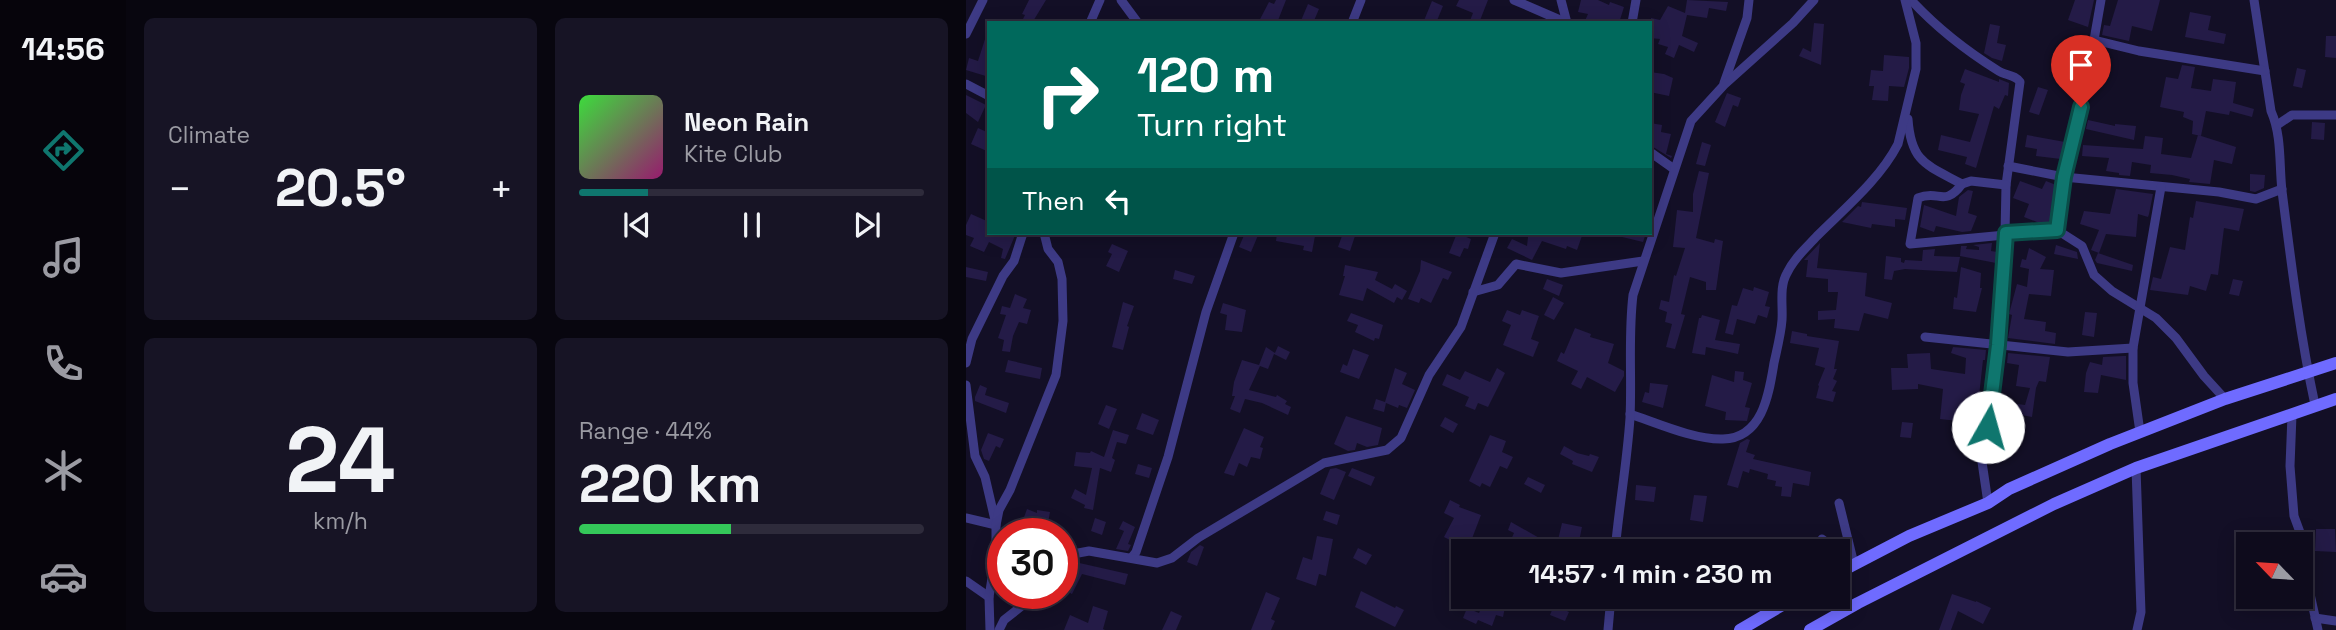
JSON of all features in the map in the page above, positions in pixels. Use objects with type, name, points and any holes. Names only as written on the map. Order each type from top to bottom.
[{"type":"street","points":[[966,34],[983,0]]},
{"type":"street","points":[[1091,21],[1100,0]]},
{"type":"street","points":[[1121,0],[1137,21]]},
{"type":"street","points":[[1353,21],[1361,0]]},
{"type":"street","points":[[1514,0],[1562,21]]},
{"type":"street","points":[[1561,0],[1566,21]]},
{"type":"street","points":[[1632,21],[1636,0]]},
{"type":"street","points":[[1724,85],[1747,19],[1749,0]]},
{"type":"street","points":[[1652,234],[1696,113],[1814,0]]},
{"type":"street","points":[[1630,414],[1701,436],[1724,439],[1742,434],[1754,426],[1768,399],[1782,322],[1783,282],[1786,274],[1796,258],[1865,188],[1894,153],[1908,111],[1916,69],[1916,43],[1905,0]]},
{"type":"street","points":[[2057,230],[2064,177],[2087,83],[2088,60],[2101,0]]},
{"type":"street","points":[[2254,0],[2271,111],[2277,125],[2282,189],[2315,405]]},
{"type":"street","points":[[1915,2],[1959,44],[1999,72],[2021,82],[2008,166],[1998,345],[1982,463],[1987,503]]},
{"type":"street","points":[[2094,40],[2140,51],[2265,71]]},
{"type":"street","points":[[966,84],[987,95]]},
{"type":"street","points":[[1908,111],[1909,137],[1913,150],[1924,163],[1962,184]]},
{"type":"street","points":[[2277,125],[2292,115],[2336,115]]},
{"type":"street","points":[[1652,153],[1674,169]]},
{"type":"street","points":[[2008,166],[2064,177],[2219,192],[2256,199],[2282,189]]},
{"type":"street","points":[[2006,186],[1971,181],[1962,184],[1954,194],[1945,198],[1926,195],[1918,198],[1910,244],[2057,230],[2082,246],[2094,275],[2155,318],[2176,338],[2225,399]]},
{"type":"street","points":[[2140,432],[2133,383],[2133,348],[2161,187]]},
{"type":"street","points":[[966,363],[972,339],[1003,276],[1014,261],[1022,235]]},
{"type":"street","points":[[997,518],[1056,375],[1063,321],[1062,279],[1058,262],[1048,249],[1044,235]]},
{"type":"street","points":[[1132,557],[1168,457],[1206,312],[1233,235]]},
{"type":"street","points":[[1078,553],[1089,551],[1157,563],[1172,558],[1198,538],[1324,463],[1387,450],[1401,438],[1429,375],[1461,327],[1494,235]]},
{"type":"street","points":[[1616,539],[1630,414],[1630,319],[1633,295],[1652,235]]},
{"type":"street","points":[[1473,292],[1499,285],[1516,264],[1561,273],[1643,261]]},
{"type":"street","points":[[1925,337],[2068,352],[2133,348]]},
{"type":"street","points":[[1850,566],[1909,536],[1987,503],[2009,489],[2140,432],[2225,399],[2336,363]]},
{"type":"street","points":[[966,385],[975,456],[985,477],[994,518]]},
{"type":"street","points":[[1810,630],[2054,504],[2136,468],[2336,399]]},
{"type":"street","points":[[2292,415],[2290,466],[2294,516],[2301,535],[2304,567],[2318,630]]},
{"type":"street","points":[[2136,468],[2141,612],[2137,630]]},
{"type":"street","points":[[1839,503],[1854,564]]},
{"type":"street","points":[[966,518],[987,523]]},
{"type":"street","points":[[1850,561],[1854,564]]},
{"type":"street","points":[[966,580],[987,596]]},
{"type":"street","points":[[989,609],[990,630]]},
{"type":"street","points":[[999,630],[1004,620],[1018,609]]},
{"type":"street","points":[[1608,630],[1610,609]]},
{"type":"street","points":[[1740,630],[1776,609]]},
{"type":"street","points":[[2315,618],[2336,621]]},
{"type":"building","points":[[1029,0],[1046,0],[1033,21],[1022,21],[1025,15],[1022,14]]},
{"type":"building","points":[[1276,0],[1286,0],[1278,21],[1259,21],[1269,2],[1274,4]]},
{"type":"building","points":[[1459,0],[1488,0],[1480,21],[1470,21],[1473,13],[1456,6]]},
{"type":"building","points":[[1581,0],[1598,0],[1624,7],[1620,21],[1585,21],[1588,14],[1578,12]]},
{"type":"building","points":[[1687,0],[1728,2],[1726,11],[1709,8],[1707,18],[1687,15],[1682,36],[1698,43],[1694,52],[1679,45],[1674,58],[1665,54],[1668,47],[1658,44],[1660,39],[1652,38],[1651,18],[1660,20],[1668,6],[1685,13]]},
{"type":"building","points":[[2075,0],[2094,0],[2088,27],[2068,20]]},
{"type":"building","points":[[2118,0],[2160,0],[2152,31],[2132,26],[2129,41],[2102,35],[2104,25],[2110,26]]},
{"type":"building","points":[[1432,1],[1443,6],[1437,21],[1424,21]]},
{"type":"building","points":[[1308,4],[1319,9],[1314,21],[1301,21]]},
{"type":"building","points":[[2190,12],[2211,16],[2208,30],[2226,34],[2224,44],[2185,37]]},
{"type":"building","points":[[1814,23],[1824,24],[1821,65],[1799,56],[1803,48],[1811,52]]},
{"type":"building","points":[[1990,24],[2000,26],[1997,43],[2006,45],[2002,61],[1984,53]]},
{"type":"building","points":[[987,33],[987,76],[966,70],[969,58],[978,61]]},
{"type":"building","points":[[2326,36],[2336,36],[2336,58],[2325,57]]},
{"type":"building","points":[[1884,55],[1909,57],[1904,87],[1889,86],[1888,101],[1872,100],[1874,86],[1869,86],[1871,70],[1883,71]]},
{"type":"building","points":[[2182,65],[2195,67],[2191,88],[2211,91],[2213,79],[2236,82],[2233,103],[2254,109],[2252,117],[2230,111],[2229,115],[2206,111],[2201,136],[2192,134],[2193,121],[2183,117],[2184,112],[2160,107],[2166,77],[2178,79]]},
{"type":"building","points":[[2297,68],[2306,70],[2302,88],[2293,86]]},
{"type":"building","points":[[1965,69],[2009,83],[2008,96],[2005,95],[1999,109],[1994,106],[1976,168],[1965,164],[1967,157],[1938,150],[1941,135],[1970,142],[1979,114],[1959,110],[1965,84],[1960,82]]},
{"type":"building","points":[[1652,72],[1673,78],[1669,96],[1652,92]]},
{"type":"building","points":[[2038,87],[2048,90],[2039,115],[2029,112]]},
{"type":"building","points":[[1727,93],[1741,98],[1738,107],[1733,105],[1725,127],[1715,122]]},
{"type":"building","points":[[966,95],[986,105],[978,122],[966,113]]},
{"type":"building","points":[[2088,120],[2115,126],[2136,126],[2134,140],[2086,129]]},
{"type":"building","points":[[2312,122],[2325,123],[2324,140],[2311,139]]},
{"type":"building","points":[[1652,123],[1662,125],[1661,132],[1671,134],[1666,154],[1672,156],[1671,158],[1652,146]]},
{"type":"building","points":[[978,128],[987,132],[987,151],[971,144]]},
{"type":"building","points":[[2027,135],[2065,142],[2061,159],[2036,156],[2037,149],[2025,147]]},
{"type":"building","points":[[2198,135],[2236,147],[2232,164],[2214,160],[2210,184],[2150,173],[2151,165],[2132,162],[2130,176],[2119,175],[2106,171],[2109,158],[2082,156],[2083,145],[2143,149],[2145,136],[2163,138],[2161,154],[2191,158]]},
{"type":"building","points":[[1702,142],[1711,145],[1705,166],[1696,164]]},
{"type":"building","points":[[1699,171],[1709,173],[1696,238],[1714,243],[1715,239],[1723,241],[1716,290],[1706,290],[1706,282],[1690,277],[1681,314],[1685,315],[1675,349],[1666,347],[1672,324],[1665,322],[1667,312],[1659,309],[1661,300],[1669,302],[1674,275],[1676,276],[1685,248],[1673,247],[1677,210],[1693,212],[1693,194]]},
{"type":"building","points":[[2250,174],[2265,175],[2264,188],[2250,191]]},
{"type":"building","points":[[2020,181],[2042,189],[2046,181],[2056,185],[2048,224],[2024,217],[2029,204],[2013,198]]},
{"type":"building","points":[[2116,189],[2153,194],[2149,214],[2148,217],[2138,214],[2136,237],[2106,234],[2099,253],[2091,250],[2099,230],[2080,224],[2084,211],[2110,214]]},
{"type":"building","points":[[1968,190],[1973,191],[1968,213],[1977,216],[1971,231],[1962,232],[1936,226],[1934,232],[1920,227],[1924,205],[1956,216],[1959,197]]},
{"type":"building","points":[[2196,201],[2244,209],[2239,231],[2224,228],[2218,275],[2211,274],[2206,291],[2190,286],[2188,295],[2150,290],[2153,277],[2161,279],[2170,247],[2185,250],[2190,217],[2193,218]]},
{"type":"building","points":[[1862,202],[1907,208],[1905,220],[1895,219],[1895,227],[1872,224],[1871,228],[1842,222],[1858,206],[1861,207]]},
{"type":"building","points":[[971,214],[987,221],[987,235],[1015,235],[1005,259],[1001,258],[1003,249],[989,242],[984,252],[970,246],[974,238],[966,235],[966,225]]},
{"type":"building","points":[[1244,235],[1258,235],[1251,252],[1239,247]]},
{"type":"building","points":[[1277,235],[1315,236],[1312,252],[1303,250],[1304,246],[1276,241]]},
{"type":"building","points":[[1342,235],[1355,236],[1350,251],[1338,247]]},
{"type":"building","points":[[1456,235],[1465,235],[1471,239],[1468,249],[1464,248],[1460,257],[1449,253]]},
{"type":"building","points":[[1524,235],[1582,235],[1577,250],[1542,241],[1532,260],[1507,248],[1512,239],[1527,246],[1528,237]]},
{"type":"building","points":[[1618,235],[1645,235],[1643,242]]},
{"type":"building","points":[[1820,243],[1817,268],[1867,273],[1865,296],[1892,303],[1888,319],[1864,313],[1859,331],[1834,328],[1835,319],[1818,320],[1818,311],[1836,310],[1838,292],[1828,292],[1828,279],[1806,277],[1808,260],[1804,260]]},
{"type":"building","points":[[1992,243],[1991,251],[1997,252],[1996,263],[1960,256],[1961,246],[1979,250],[1979,247],[1973,245]]},
{"type":"building","points":[[1112,244],[1128,251],[1119,272],[1106,266],[1112,254],[1108,252]]},
{"type":"building","points":[[2056,245],[2077,252],[2078,259],[2054,254]]},
{"type":"building","points":[[2029,248],[2046,257],[2040,269],[2054,270],[2051,296],[2029,294],[2024,319],[2046,322],[2045,331],[2056,333],[2055,344],[2008,338],[2012,315],[2009,314],[2017,284],[2027,287],[2029,269],[2020,267],[2022,259],[2026,260]]},
{"type":"building","points":[[1935,249],[1934,256],[1960,257],[1957,272],[1905,269],[1894,271],[1892,280],[1884,279],[1886,256],[1901,258],[1904,263],[1905,260],[1922,261],[1923,250]]},
{"type":"building","points":[[2098,253],[2133,265],[2132,271],[2097,263],[2095,260]]},
{"type":"building","points":[[1421,260],[1452,272],[1448,280],[1443,278],[1431,303],[1421,298],[1419,303],[1408,299],[1420,271]]},
{"type":"building","points":[[1345,265],[1378,272],[1375,280],[1392,289],[1395,284],[1407,291],[1402,300],[1397,297],[1394,303],[1367,288],[1363,301],[1339,295],[1345,276]]},
{"type":"building","points":[[966,267],[988,272],[986,281],[966,277]]},
{"type":"building","points":[[1961,267],[1981,273],[1982,288],[1976,312],[1953,309]]},
{"type":"building","points":[[1175,270],[1195,276],[1192,284],[1173,279]]},
{"type":"building","points":[[1547,279],[1563,285],[1559,296],[1543,289]]},
{"type":"building","points":[[2233,279],[2243,281],[2239,296],[2229,294]]},
{"type":"building","points":[[1754,287],[1769,292],[1765,306],[1770,307],[1767,318],[1758,315],[1755,324],[1737,319],[1733,335],[1725,333],[1732,305],[1737,306],[1743,288],[1753,291]]},
{"type":"building","points":[[1015,294],[1027,299],[1023,308],[1031,310],[1027,324],[1019,322],[1010,352],[1002,351],[1004,340],[998,338],[1006,315],[1000,314],[1002,306],[1010,308]]},
{"type":"building","points":[[1553,297],[1564,303],[1554,320],[1544,315]]},
{"type":"building","points":[[1123,302],[1134,306],[1123,350],[1112,347]]},
{"type":"building","points":[[1223,303],[1246,310],[1242,332],[1225,330],[1227,315],[1220,313]]},
{"type":"building","points":[[1507,310],[1520,315],[1522,310],[1539,316],[1531,339],[1539,342],[1533,357],[1503,345],[1511,325],[1502,321]]},
{"type":"building","points":[[2085,312],[2097,313],[2094,337],[2082,335]]},
{"type":"building","points":[[1351,313],[1383,325],[1379,339],[1375,338],[1374,341],[1355,332],[1358,325],[1347,321]]},
{"type":"building","points":[[1702,315],[1720,320],[1715,340],[1740,344],[1738,354],[1706,347],[1705,355],[1692,353],[1699,318]]},
{"type":"building","points":[[1575,328],[1591,334],[1590,337],[1614,344],[1608,363],[1624,371],[1615,392],[1587,377],[1581,389],[1571,384],[1578,371],[1557,361],[1561,352],[1564,354]]},
{"type":"building","points":[[1792,331],[1839,341],[1834,369],[1837,369],[1833,379],[1837,381],[1832,391],[1836,392],[1833,402],[1816,398],[1825,368],[1815,365],[1819,348],[1790,343]]},
{"type":"building","points":[[1278,346],[1290,352],[1286,360],[1274,354],[1268,369],[1260,366],[1249,390],[1276,397],[1277,395],[1287,401],[1285,404],[1291,407],[1288,415],[1262,403],[1245,399],[1240,413],[1230,409],[1235,396],[1232,396],[1234,382],[1242,360],[1259,365],[1266,347],[1275,353]]},
{"type":"building","points":[[1953,347],[1986,350],[1976,423],[1940,419],[1943,389],[1918,384],[1918,389],[1892,390],[1891,368],[1908,368],[1907,354],[1930,353],[1931,369],[1965,374],[1966,358],[1951,353]]},
{"type":"building","points":[[1353,349],[1369,355],[1359,379],[1340,372],[1343,364],[1347,366]]},
{"type":"building","points":[[2008,353],[2050,357],[2046,382],[2039,381],[2036,388],[2032,417],[2016,414],[2018,404],[2025,405],[2030,388],[2016,386],[2019,365],[2007,363]]},
{"type":"building","points":[[2126,356],[2126,380],[2101,375],[2098,393],[2084,392],[2090,362],[2102,365],[2103,357]]},
{"type":"building","points":[[1008,360],[1042,368],[1040,379],[1005,372]]},
{"type":"building","points":[[1395,368],[1407,373],[1402,384],[1415,390],[1407,408],[1386,403],[1384,412],[1373,409],[1376,399],[1385,402]]},
{"type":"building","points":[[1497,368],[1505,373],[1488,407],[1478,403],[1475,410],[1465,406],[1469,397],[1442,385],[1447,374],[1460,380],[1465,371],[1490,382]]},
{"type":"building","points":[[1735,371],[1744,372],[1743,380],[1752,383],[1745,407],[1750,408],[1747,421],[1725,420],[1726,412],[1705,406],[1712,375],[1734,382]]},
{"type":"building","points":[[1650,383],[1668,385],[1663,408],[1642,402],[1645,392],[1649,393]]},
{"type":"building","points":[[980,385],[987,388],[985,395],[1009,403],[1006,413],[975,401]]},
{"type":"building","points":[[1106,405],[1117,409],[1109,429],[1098,424]]},
{"type":"building","points":[[1142,413],[1159,420],[1153,435],[1136,429]]},
{"type":"building","points":[[1346,416],[1382,428],[1378,445],[1367,447],[1357,443],[1355,450],[1348,451],[1334,444]]},
{"type":"building","points":[[1445,417],[1458,424],[1453,433],[1440,426]]},
{"type":"building","points":[[1902,422],[1913,423],[1911,438],[1900,437]]},
{"type":"building","points":[[1244,428],[1264,437],[1260,447],[1263,448],[1260,459],[1251,457],[1247,467],[1239,463],[1234,476],[1224,473]]},
{"type":"building","points":[[1113,430],[1129,435],[1126,444],[1117,442],[1111,472],[1100,468],[1093,510],[1084,508],[1085,505],[1071,498],[1075,489],[1086,495],[1092,468],[1074,466],[1076,452],[1091,451],[1104,457]]},
{"type":"building","points":[[988,433],[1004,439],[1000,448],[996,446],[989,461],[984,459],[981,450]]},
{"type":"building","points":[[1490,435],[1506,441],[1502,452],[1513,457],[1507,469],[1500,466],[1490,487],[1482,483],[1480,487],[1469,481]]},
{"type":"building","points":[[1750,440],[1746,452],[1755,455],[1753,459],[1811,472],[1809,486],[1793,483],[1791,497],[1781,496],[1782,487],[1775,486],[1776,481],[1767,479],[1768,474],[1750,469],[1749,473],[1743,471],[1738,488],[1727,485],[1740,443]]},
{"type":"building","points":[[1564,446],[1577,453],[1599,457],[1592,472],[1572,464],[1573,461],[1560,454]]},
{"type":"building","points":[[1138,464],[1152,468],[1149,478],[1135,474]]},
{"type":"building","points":[[1352,468],[1375,477],[1371,486],[1348,476]]},
{"type":"building","points":[[1330,469],[1346,472],[1334,500],[1320,494]]},
{"type":"building","points":[[1528,477],[1545,485],[1541,493],[1524,484]]},
{"type":"building","points":[[1636,485],[1656,487],[1654,502],[1635,500]]},
{"type":"building","points":[[1694,495],[1707,496],[1703,522],[1690,520]]},
{"type":"building","points":[[1450,500],[1460,505],[1459,507],[1481,515],[1472,539],[1451,540],[1444,537],[1454,518],[1444,513]]},
{"type":"building","points":[[1027,509],[1037,513],[1037,510],[1050,512],[1049,518],[1024,518]]},
{"type":"building","points":[[1326,511],[1340,515],[1337,525],[1323,520]]},
{"type":"building","points":[[1095,518],[1106,522],[1102,535],[1091,531]]},
{"type":"building","points":[[1123,521],[1135,527],[1128,551],[1116,549],[1124,531],[1119,529]]},
{"type":"building","points":[[1511,522],[1541,539],[1511,539],[1514,533],[1508,530]]},
{"type":"building","points":[[1562,523],[1582,527],[1580,539],[1558,539]]},
{"type":"building","points":[[2316,529],[2335,529],[2336,552],[2315,551]]},
{"type":"building","points":[[1317,536],[1333,539],[1326,576],[1319,574],[1316,586],[1296,579],[1303,557],[1312,560]]},
{"type":"building","points":[[1200,545],[1204,547],[1197,566],[1187,562],[1191,552]]},
{"type":"building","points":[[1358,548],[1372,555],[1366,565],[1353,558]]},
{"type":"building","points":[[1078,563],[1128,574],[1125,585],[1082,574],[1078,582]]},
{"type":"building","points":[[1361,591],[1404,610],[1395,627],[1355,607]]},
{"type":"building","points":[[1266,592],[1280,598],[1271,619],[1275,621],[1271,630],[1251,630]]},
{"type":"building","points":[[1952,594],[1991,608],[1983,624],[1958,611],[1951,630],[1939,630]]},
{"type":"building","points":[[1093,606],[1108,611],[1103,629],[1105,630],[1064,630],[1070,615],[1088,623]]},
{"type":"building","points":[[1467,609],[1479,613],[1481,609],[1505,609],[1503,617],[1496,615],[1492,626],[1478,620],[1476,624],[1463,618]]},
{"type":"building","points":[[1552,609],[1569,612],[1565,621],[1550,615]]},
{"type":"building","points":[[1171,611],[1182,616],[1176,630],[1162,630]]},
{"type":"route","points":[[1988,427],[1998,345],[2006,233],[2057,230],[2064,177],[2081,107]]}]
